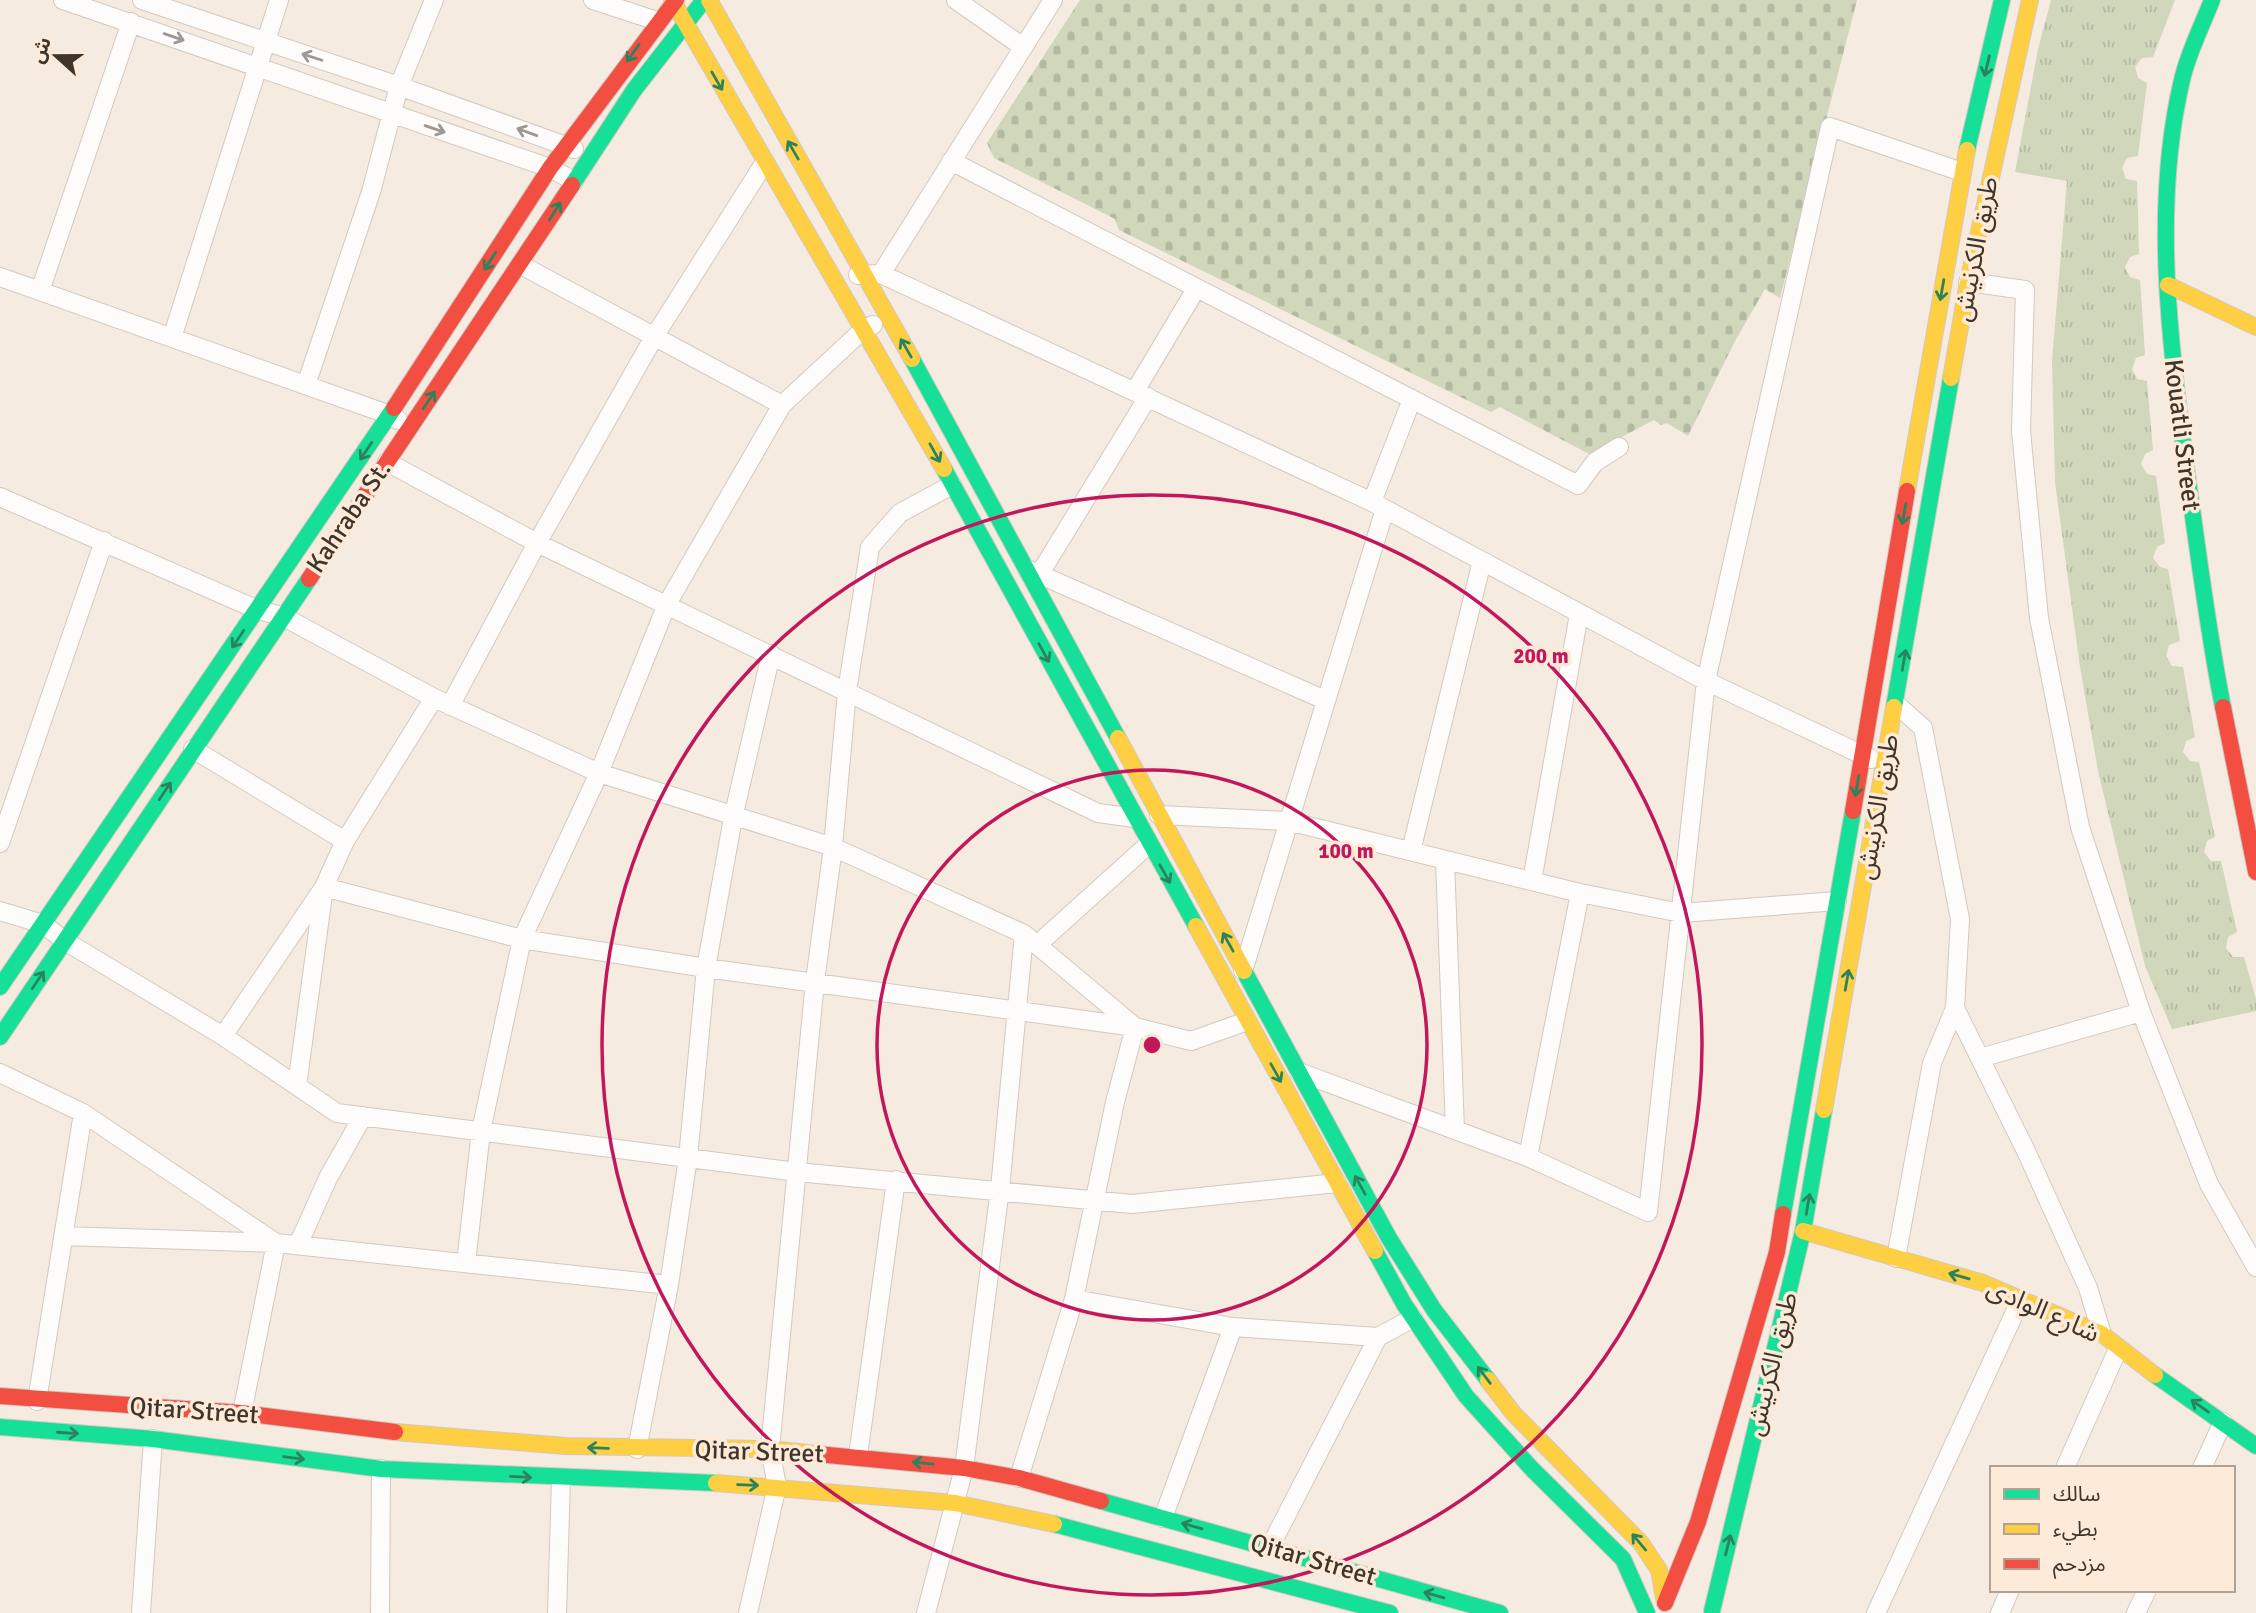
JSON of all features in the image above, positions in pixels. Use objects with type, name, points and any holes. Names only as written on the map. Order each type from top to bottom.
[{"type":"main road","name":"Kahraba St.","points":[[0,1037],[521,265],[590,157],[684,23],[704,0]]},
{"type":"main road","points":[[709,0],[872,273],[888,317],[1033,572],[1158,815],[1389,1238],[1434,1310],[1513,1413],[1642,1543],[1659,1570],[1665,1603]]},
{"type":"main road","name":"طريق الكرنيش","points":[[1665,1603],[1698,1522],[1777,1252],[1962,172],[2002,0]]},
{"type":"main road","name":"طريق الكرنيش","points":[[1703,1608],[1803,1231],[1968,282],[2030,0]]},
{"type":"main road","name":"Kouatli Street","points":[[2212,0],[2182,78],[2167,170],[2168,285],[2173,366],[2197,552],[2214,662],[2256,872]]},
{"type":"main road","name":"Kahraba St.","points":[[0,986],[390,415],[550,168],[674,1]]},
{"type":"main road","points":[[674,1],[684,23],[864,329],[952,485],[1413,1318],[1466,1396],[1533,1470],[1623,1559],[1649,1613],[1665,1603],[1703,1608]]},
{"type":"main road","points":[[2168,285],[2256,327]]},
{"type":"main road","name":"شارع الوادى","points":[[1803,1231],[1983,1283],[2102,1334],[2118,1349],[2256,1446]]},
{"type":"main road","name":"Qitar Street","points":[[0,1396],[37,1401],[242,1413],[385,1431],[566,1446],[770,1449],[964,1468],[1019,1478],[1500,1613]]},
{"type":"main road","name":"Qitar Street","points":[[0,1427],[153,1439],[381,1469],[561,1479],[777,1486],[955,1503],[1085,1531],[1217,1567],[1351,1608],[1390,1613]]},
{"type":"main road","points":[[1217,1567],[1225,1536]]},
{"type":"street","points":[[63,0],[550,168],[574,181]]},
{"type":"street","points":[[142,0],[399,86],[590,157]]},
{"type":"street","points":[[172,338],[279,0]]},
{"type":"street","points":[[306,386],[371,192],[399,86],[434,0]]},
{"type":"street","points":[[593,0],[657,21]]},
{"type":"street","points":[[956,0],[1023,47]]},
{"type":"street","points":[[838,285],[872,273],[951,162],[1053,0]]},
{"type":"street","points":[[40,291],[131,22]]},
{"type":"street","points":[[1299,1072],[1528,1157],[1648,1212],[1706,681],[1830,127],[1962,172]]},
{"type":"street","points":[[223,1036],[324,887],[345,841],[442,702],[537,543],[654,337],[765,162]]},
{"type":"street","points":[[951,162],[1577,485],[1595,462],[1619,447]]},
{"type":"street","points":[[521,265],[782,405]]},
{"type":"street","points":[[872,273],[1142,394],[1379,506],[1706,681],[1863,757],[1885,762]]},
{"type":"street","points":[[0,277],[390,415],[409,428]]},
{"type":"street","points":[[1968,282],[2025,290],[2021,431],[2039,618],[2080,827],[2141,1012],[2209,1184],[2256,1267]]},
{"type":"street","points":[[1196,289],[1142,394],[1033,572],[1325,700]]},
{"type":"street","points":[[466,1263],[481,1131],[522,939],[599,773],[667,604],[782,405],[864,329],[888,317]]},
{"type":"street","points":[[1244,971],[1412,399]]},
{"type":"street","points":[[387,462],[537,543],[1098,813],[1135,818]]},
{"type":"street","points":[[748,1613],[777,1486],[770,1449],[815,981],[833,847],[847,691],[870,547],[900,513],[952,485]]},
{"type":"street","points":[[0,497],[258,610],[282,616],[442,702],[599,773],[733,818],[833,847],[1030,939],[1135,1027]]},
{"type":"street","points":[[0,843],[104,541]]},
{"type":"street","points":[[1410,851],[1482,561]]},
{"type":"street","points":[[1532,881],[1580,614]]},
{"type":"street","points":[[637,1449],[668,1285],[688,1158],[706,968],[733,818],[771,654]]},
{"type":"street","points":[[1896,704],[1923,728],[1960,919],[1955,1007],[1932,1063],[1896,1258]]},
{"type":"street","points":[[193,750],[345,841]]},
{"type":"street","points":[[1158,815],[1288,821],[1580,893],[1681,913],[1837,901]]},
{"type":"street","points":[[926,1613],[964,1468],[1000,1189],[1018,1010],[1030,939],[1149,844]]},
{"type":"street","points":[[1445,860],[1455,1130]]},
{"type":"street","points":[[324,887],[522,939],[706,968],[1135,1027],[1191,1041],[1247,1021]]},
{"type":"street","points":[[297,1086],[324,887]]},
{"type":"street","points":[[1528,1157],[1580,893]]},
{"type":"street","points":[[0,911],[43,924],[65,941],[223,1036],[337,1113],[797,1172],[1000,1189],[1132,1205],[1337,1183]]},
{"type":"street","points":[[1955,1007],[2088,1288],[2102,1334]]},
{"type":"street","points":[[1980,1058],[2141,1012]]},
{"type":"street","points":[[1019,1478],[1074,1300],[1115,1102],[1135,1027]]},
{"type":"street","points":[[0,1073],[83,1113],[276,1243]]},
{"type":"street","points":[[37,1401],[83,1113]]},
{"type":"street","points":[[298,1245],[328,1178],[363,1116]]},
{"type":"street","points":[[858,1456],[896,1180]]},
{"type":"street","points":[[63,1236],[276,1243],[668,1285]]},
{"type":"street","points":[[242,1413],[276,1243]]},
{"type":"street","points":[[1876,1613],[2021,1299]]},
{"type":"street","points":[[1074,1300],[1233,1327],[1378,1337],[1413,1318]]},
{"type":"street","points":[[1163,1518],[1233,1327]]},
{"type":"street","points":[[1270,1547],[1378,1337]]},
{"type":"street","points":[[2066,1466],[2118,1349]]},
{"type":"street","points":[[2204,1466],[2223,1422]]},
{"type":"street","points":[[141,1613],[153,1439]]},
{"type":"street","points":[[380,1613],[381,1469]]},
{"type":"street","points":[[557,1613],[561,1479]]},
{"type":"street","points":[[2000,1613],[2009,1592]]},
{"type":"street","points":[[2136,1613],[2146,1592]]},
{"type":"green space","points":[[1080,0],[1857,0],[1780,298],[1765,289],[1735,341],[1688,436],[1667,423],[1661,425],[1654,420],[1589,454],[1500,407],[1491,412],[1119,230],[1115,219],[994,158],[987,143]]},
{"type":"green space","points":[[2051,0],[2175,0],[2153,57],[2142,58],[2135,67],[2138,78],[2147,83],[2138,156],[2127,158],[2122,168],[2126,179],[2137,181],[2139,254],[2130,257],[2125,267],[2130,277],[2140,280],[2145,355],[2136,358],[2132,369],[2137,379],[2147,381],[2153,450],[2145,454],[2141,464],[2147,474],[2156,476],[2165,543],[2157,547],[2153,558],[2160,567],[2168,569],[2180,641],[2169,645],[2166,656],[2172,666],[2183,667],[2195,737],[2186,741],[2183,752],[2190,761],[2199,762],[2215,837],[2207,841],[2204,852],[2211,861],[2221,861],[2237,932],[2228,937],[2226,948],[2233,957],[2244,957],[2256,999],[2256,1011],[2172,1029],[2145,966],[2098,771],[2080,667],[2055,482],[2052,361],[2067,181],[2015,172],[2038,49]]},
{"type":"traffic: fast","points":[[572,185],[634,90],[704,0]]},
{"type":"traffic: fast","points":[[1967,150],[2002,0]]},
{"type":"traffic: fast","points":[[2212,0],[2191,50],[2182,80],[2167,179],[2166,229],[2170,331],[2204,595],[2223,707]]},
{"type":"traffic: fast","points":[[912,359],[1118,738]]},
{"type":"traffic: fast","points":[[1894,707],[1951,378]]},
{"type":"traffic: fast","points":[[0,987],[394,408]]},
{"type":"traffic: fast","points":[[944,469],[1196,926]]},
{"type":"traffic: fast","points":[[0,1037],[309,579]]},
{"type":"traffic: fast","points":[[1783,1214],[1853,811]]},
{"type":"traffic: fast","points":[[1244,971],[1389,1238],[1434,1310],[1488,1380]]},
{"type":"traffic: fast","points":[[1712,1611],[1803,1231],[1824,1110]]},
{"type":"traffic: fast","points":[[1375,1251],[1404,1304],[1466,1396],[1533,1470],[1623,1559],[1647,1613]]},
{"type":"traffic: fast","points":[[2155,1375],[2256,1446]]},
{"type":"traffic: fast","points":[[0,1427],[153,1439],[381,1469],[716,1483]]},
{"type":"traffic: fast","points":[[1101,1501],[1500,1613]]},
{"type":"traffic: fast","points":[[1054,1524],[1390,1613]]},
{"type":"traffic: slow","points":[[672,0],[944,469]]},
{"type":"traffic: slow","points":[[709,0],[912,359]]},
{"type":"traffic: slow","points":[[1951,378],[1968,282],[2030,0]]},
{"type":"traffic: slow","points":[[1907,491],[1967,150]]},
{"type":"traffic: slow","points":[[2168,285],[2256,327]]},
{"type":"traffic: slow","points":[[1824,1110],[1894,707]]},
{"type":"traffic: slow","points":[[1118,738],[1244,971]]},
{"type":"traffic: slow","points":[[1196,926],[1375,1251]]},
{"type":"traffic: slow","points":[[1803,1231],[1983,1283],[2102,1334],[2155,1375]]},
{"type":"traffic: slow","points":[[1488,1380],[1513,1413],[1641,1543],[1659,1570],[1665,1603]]},
{"type":"traffic: slow","points":[[395,1432],[566,1446],[770,1449],[817,1454]]},
{"type":"traffic: slow","points":[[716,1483],[955,1503],[1054,1524]]},
{"type":"traffic: jam","points":[[394,408],[550,168],[676,0]]},
{"type":"traffic: jam","points":[[309,579],[572,185]]},
{"type":"traffic: jam","points":[[1853,811],[1907,491]]},
{"type":"traffic: jam","points":[[2223,707],[2256,872]]},
{"type":"traffic: jam","points":[[1665,1603],[1698,1522],[1777,1252],[1783,1214]]},
{"type":"traffic: jam","points":[[0,1396],[242,1413],[395,1432]]},
{"type":"traffic: jam","points":[[817,1454],[964,1468],[1019,1478],[1101,1501]]}]
